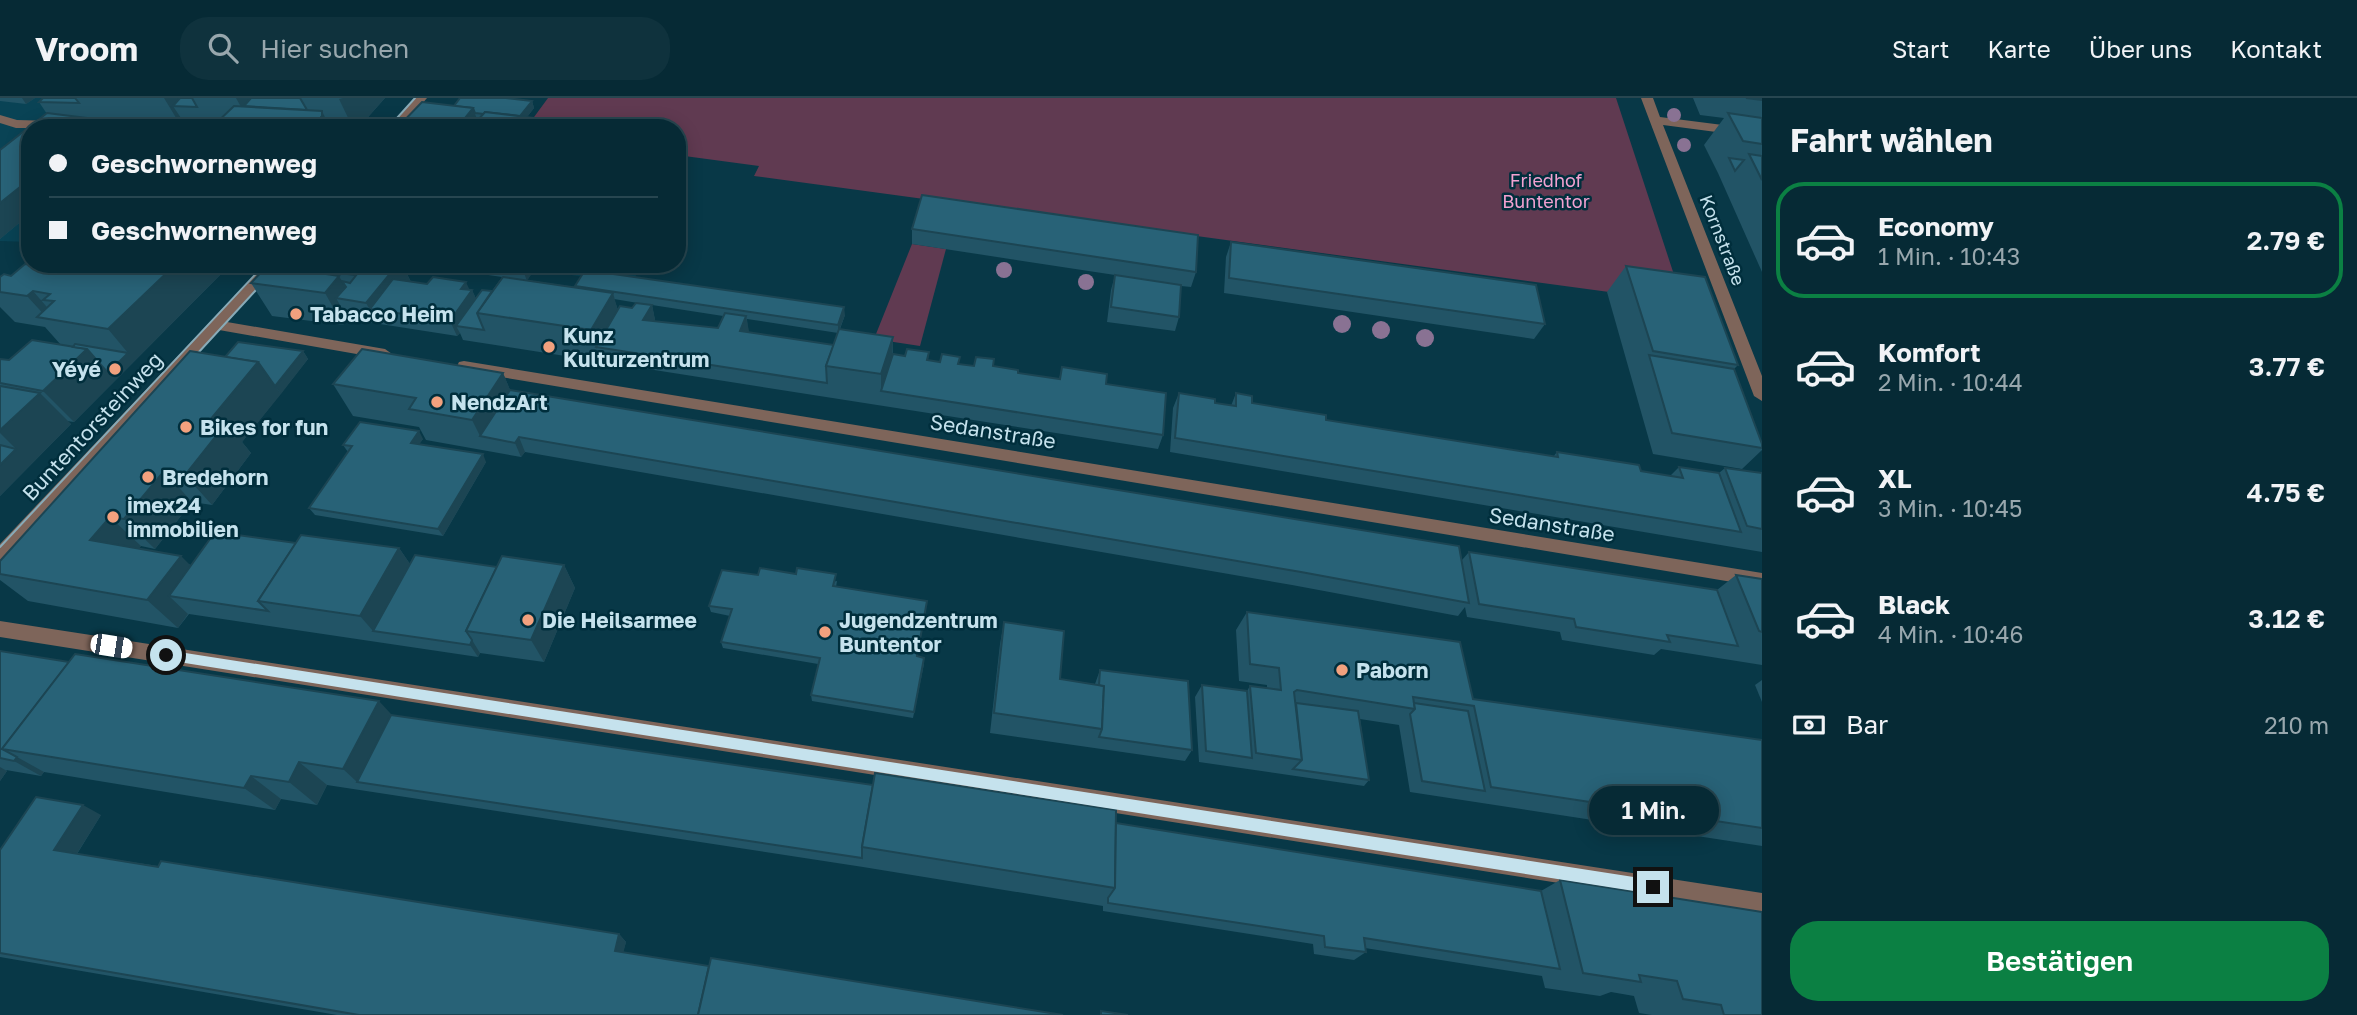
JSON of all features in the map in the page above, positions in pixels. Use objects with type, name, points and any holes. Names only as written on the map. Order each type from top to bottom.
[{"type":"street","points":[[403,119],[421,98]]},
{"type":"street","name":"Kornstraße","points":[[1647,98],[1762,396]]},
{"type":"street","points":[[0,119],[21,124]]},
{"type":"street","points":[[1655,120],[1762,134]]},
{"type":"street","name":"Buntentorsteinweg","points":[[0,556],[265,273]]},
{"type":"street","points":[[216,325],[402,356]]},
{"type":"street","name":"Sedanstraße","points":[[443,363],[1762,580]]},
{"type":"street","points":[[0,629],[1762,904]]},
{"type":"shaded area","points":[[0,98],[66,98],[44,119],[21,119],[21,242],[0,241]]},
{"type":"shaded area","points":[[558,273],[638,273],[631,284]]},
{"type":"green space","name":"Friedhof Buntentor","points":[[548,98],[1616,98],[1679,290],[1646,297],[754,176],[759,166],[686,156],[686,119],[533,119]]},
{"type":"green space","points":[[912,244],[946,249],[920,346],[874,339]]},
{"type":"building","points":[[43,98],[75,98],[79,103],[39,102]]},
{"type":"building","points":[[180,98],[192,98],[197,107],[173,106]]},
{"type":"building","points":[[251,98],[300,98],[307,110],[244,106]]},
{"type":"building","points":[[460,98],[532,101],[520,116],[475,113],[473,108],[454,106]]},
{"type":"building","points":[[422,102],[473,108],[465,118],[472,119],[406,119]]},
{"type":"building","points":[[234,106],[322,111],[320,119],[220,119]]},
{"type":"building","points":[[485,112],[542,119],[479,119]]},
{"type":"building","points":[[47,113],[95,119],[39,119]]},
{"type":"building","points":[[1728,113],[1762,118],[1762,144],[1743,141]]},
{"type":"building","points":[[21,133],[21,186],[0,203],[0,150]]},
{"type":"building","points":[[1749,154],[1762,156],[1762,180]]},
{"type":"building","points":[[1729,158],[1744,160],[1735,171]]},
{"type":"building","points":[[922,195],[1198,235],[1196,272],[912,229]]},
{"type":"building","points":[[1231,242],[1536,285],[1545,324],[1229,278]]},
{"type":"building","points":[[1626,266],[1705,277],[1738,365],[1653,351]]},
{"type":"building","points":[[21,267],[21,273],[167,273],[108,329],[37,317],[54,301],[43,300],[50,294],[33,291],[27,296],[0,292],[0,277],[4,274],[11,276]]},
{"type":"building","points":[[260,273],[320,273],[339,276],[325,293],[251,283]]},
{"type":"building","points":[[358,273],[391,273],[366,303],[336,298],[346,287],[342,281],[350,283]]},
{"type":"building","points":[[583,273],[606,273],[844,307],[838,325],[575,286]]},
{"type":"building","points":[[1115,275],[1181,285],[1179,317],[1111,307]]},
{"type":"building","points":[[433,277],[466,282],[461,289],[472,290],[450,321],[370,309],[393,279],[427,284]]},
{"type":"building","points":[[503,277],[613,293],[591,330],[477,313]]},
{"type":"building","points":[[482,290],[492,291],[477,313],[484,330],[456,326]]},
{"type":"building","points":[[636,303],[652,305],[643,320],[718,328],[725,313],[746,316],[740,331],[834,345],[826,366],[827,383],[596,347],[620,306],[632,308]]},
{"type":"building","points":[[839,329],[893,337],[881,374],[826,366]]},
{"type":"building","points":[[32,340],[87,349],[43,391],[0,383],[0,359],[9,360]]},
{"type":"building","points":[[238,342],[303,351],[275,386],[258,362],[225,357]]},
{"type":"building","points":[[75,344],[128,353],[108,373],[87,349],[73,347]]},
{"type":"building","points":[[362,349],[503,373],[472,420],[409,409],[416,398],[333,384]]},
{"type":"building","points":[[907,349],[929,352],[927,360],[940,362],[942,354],[960,357],[958,364],[974,366],[976,357],[994,359],[993,366],[1018,370],[1018,373],[1060,379],[1062,367],[1107,374],[1106,384],[1166,393],[1163,435],[881,391],[893,354],[905,356]]},
{"type":"building","points":[[190,351],[258,362],[210,420],[227,422],[185,475],[164,471],[124,519],[110,517],[90,540],[181,556],[147,600],[0,574],[0,561]]},
{"type":"building","points":[[1649,355],[1734,369],[1762,448],[1672,433]]},
{"type":"building","points":[[0,386],[40,393],[0,430]]},
{"type":"building","points":[[510,390],[1459,546],[1469,603],[519,437],[515,443],[480,436]]},
{"type":"building","points":[[1179,393],[1215,399],[1215,403],[1236,406],[1236,393],[1252,396],[1252,403],[1326,415],[1326,420],[1558,457],[1557,452],[1639,465],[1641,471],[1683,478],[1679,467],[1719,473],[1741,532],[1175,438]]},
{"type":"building","points":[[360,422],[419,431],[411,443],[483,454],[438,529],[309,508],[352,446],[343,445]]},
{"type":"building","points":[[0,445],[16,449],[0,465]]},
{"type":"building","points":[[1725,468],[1762,473],[1762,529],[1747,526]]},
{"type":"building","points":[[215,532],[296,543],[258,601],[268,611],[169,596]]},
{"type":"building","points":[[301,535],[399,548],[360,616],[258,601]]},
{"type":"building","points":[[1469,552],[1717,590],[1738,646],[1667,635],[1670,642],[1576,627],[1574,619],[1479,604]]},
{"type":"building","points":[[415,555],[497,567],[466,631],[472,640],[470,645],[373,631]]},
{"type":"building","points":[[502,556],[564,565],[531,640],[466,631]]},
{"type":"building","name":"Jugendzentrum Buntentor","points":[[760,568],[796,574],[797,568],[836,574],[833,586],[927,601],[917,656],[924,658],[914,712],[811,695],[820,658],[721,642],[732,609],[709,606],[722,570],[758,575]]},
{"type":"building","points":[[1736,575],[1762,579],[1762,632],[1759,631]]},
{"type":"building","points":[[1247,612],[1460,642],[1473,699],[1762,740],[1762,828],[1491,787],[1474,706],[1413,697],[1415,709],[1297,690],[1294,692],[1302,760],[1256,753],[1250,686],[1281,690],[1279,668],[1250,664]]},
{"type":"building","points":[[1004,622],[1064,631],[1060,679],[1104,686],[1102,729],[994,713]]},
{"type":"building","points":[[0,651],[69,662],[2,749],[17,757],[14,761],[0,758]]},
{"type":"building","points":[[75,654],[379,701],[343,769],[299,762],[289,782],[251,776],[244,788],[2,749]]},
{"type":"building","points":[[1100,670],[1188,681],[1192,750],[1099,737],[1102,729],[1104,686],[1099,685]]},
{"type":"building","points":[[1202,685],[1247,691],[1252,758],[1206,751]]},
{"type":"building","points":[[1296,703],[1358,711],[1369,780],[1293,769],[1302,760]]},
{"type":"building","points":[[1414,703],[1468,711],[1485,791],[1422,781],[1410,714],[1415,709]]},
{"type":"building","points":[[391,715],[873,785],[862,858],[357,782]]},
{"type":"building","points":[[875,773],[1116,810],[1115,888],[862,847]]},
{"type":"building","points":[[36,797],[83,805],[54,850],[158,867],[161,861],[619,934],[615,951],[709,966],[698,1015],[359,1015],[0,953],[0,850]]},
{"type":"building","points":[[1116,823],[1541,891],[1560,969],[1364,938],[1366,952],[1325,947],[1324,936],[1108,903],[1108,898],[1115,888]]},
{"type":"building","points":[[1560,880],[1762,912],[1762,1015],[1724,1015],[1721,1005],[1683,999],[1677,981],[1639,975],[1641,982],[1583,973]]},
{"type":"building","points":[[711,958],[1063,1015],[698,1015]]},
{"type":"building","points":[[1101,1011],[1128,1015],[1101,1015]]},
{"type":"tram line","points":[[396,119],[415,98]]},
{"type":"tram line","points":[[0,547],[257,273]]},
{"type":"tram line","points":[[186,366],[272,273]]},
{"type":"place","name":"Tabacco Heim","points":[[296,314]]},
{"type":"place","name":"Kunz Kulturzentrum","points":[[549,347]]},
{"type":"place","name":"Yéyé","points":[[115,369]]},
{"type":"place","name":"NendzArt","points":[[437,402]]},
{"type":"place","name":"Bikes for fun","points":[[186,427]]},
{"type":"place","name":"Bredehorn","points":[[148,477]]},
{"type":"place","name":"imex24 immobilien","points":[[113,517]]},
{"type":"place","name":"Die Heilsarmee","points":[[528,620]]},
{"type":"place","name":"Jugendzentrum Buntentor","points":[[825,632]]},
{"type":"place","name":"Paborn","points":[[1342,670]]},
{"type":"route","points":[[166,655],[1653,887]]}]
